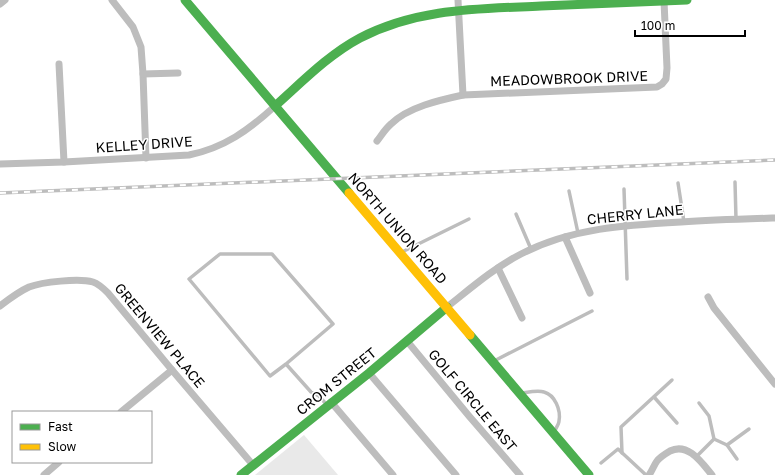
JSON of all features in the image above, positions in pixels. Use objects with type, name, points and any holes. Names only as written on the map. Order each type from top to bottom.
[{"type":"street","points":[[0,4],[5,0]]},
{"type":"street","points":[[112,0],[133,27],[139,39],[143,74],[146,158]]},
{"type":"street","name":"NORTH UNION ROAD","points":[[185,0],[589,475]]},
{"type":"street","points":[[377,141],[391,124],[414,109],[441,100],[463,95],[458,0]]},
{"type":"street","points":[[275,106],[331,57],[371,32],[428,14],[459,10],[554,3],[687,0]]},
{"type":"street","name":"MEADOWBROOK DRIVE","points":[[463,95],[657,87],[666,79],[664,1]]},
{"type":"street","points":[[59,64],[64,162]]},
{"type":"street","points":[[143,74],[178,74]]},
{"type":"street","name":"KELLEY DRIVE","points":[[0,164],[146,158],[189,155],[204,152],[241,133],[275,106]]},
{"type":"street","name":"CHERRY LANE","points":[[447,307],[498,268],[522,254],[578,233],[626,225],[775,218]]},
{"type":"street","points":[[565,237],[590,293]]},
{"type":"street","points":[[498,268],[522,318]]},
{"type":"street","name":"GREENVIEW PLACE","points":[[0,306],[29,287],[41,284],[85,281],[94,282],[101,286],[253,465]]},
{"type":"street","points":[[708,297],[714,308],[775,384]]},
{"type":"street","name":"CROM STREET","points":[[241,475],[369,373],[447,307]]},
{"type":"street","name":"GOLF CIRCLE EAST","points":[[407,341],[520,475]]},
{"type":"street","points":[[122,411],[172,370]]},
{"type":"street","points":[[369,373],[456,475]]},
{"type":"street","points":[[329,404],[393,475]]},
{"type":"street","points":[[650,475],[657,461],[664,454],[678,448],[688,450],[712,475]]},
{"type":"street","points":[[44,475],[59,463]]},
{"type":"lane","points":[[735,182],[736,219]]},
{"type":"lane","points":[[678,183],[684,222]]},
{"type":"lane","points":[[624,188],[627,279]]},
{"type":"lane","points":[[569,191],[578,233]]},
{"type":"lane","points":[[516,214],[531,250]]},
{"type":"lane","points":[[400,253],[469,219]]},
{"type":"lane","points":[[220,254],[272,254],[333,324],[286,364],[270,376],[189,279],[220,254]]},
{"type":"lane","points":[[493,362],[592,311]]},
{"type":"lane","points":[[286,364],[311,392],[329,404]]},
{"type":"lane","points":[[622,453],[621,427],[672,380]]},
{"type":"lane","points":[[520,394],[537,391],[545,392],[554,398],[559,410],[559,422],[553,433]]},
{"type":"lane","points":[[654,397],[676,423]]},
{"type":"lane","points":[[699,403],[709,416],[714,439]]},
{"type":"lane","points":[[727,445],[748,429]]},
{"type":"lane","points":[[714,439],[727,445],[737,459]]},
{"type":"lane","points":[[696,457],[714,439]]},
{"type":"lane","points":[[601,464],[618,449],[646,475]]},
{"type":"shaded area","points":[[304,435],[338,475],[255,475]]},
{"type":"railway","points":[[0,193],[775,160]]},
{"type":"traffic: fast","points":[[185,0],[349,193]]},
{"type":"traffic: fast","points":[[275,106],[316,69],[348,45],[382,28],[426,15],[518,7],[687,0]]},
{"type":"traffic: fast","points":[[241,475],[369,373],[447,307]]},
{"type":"traffic: fast","points":[[470,335],[589,475]]},
{"type":"traffic: slow","points":[[349,193],[470,335]]}]
